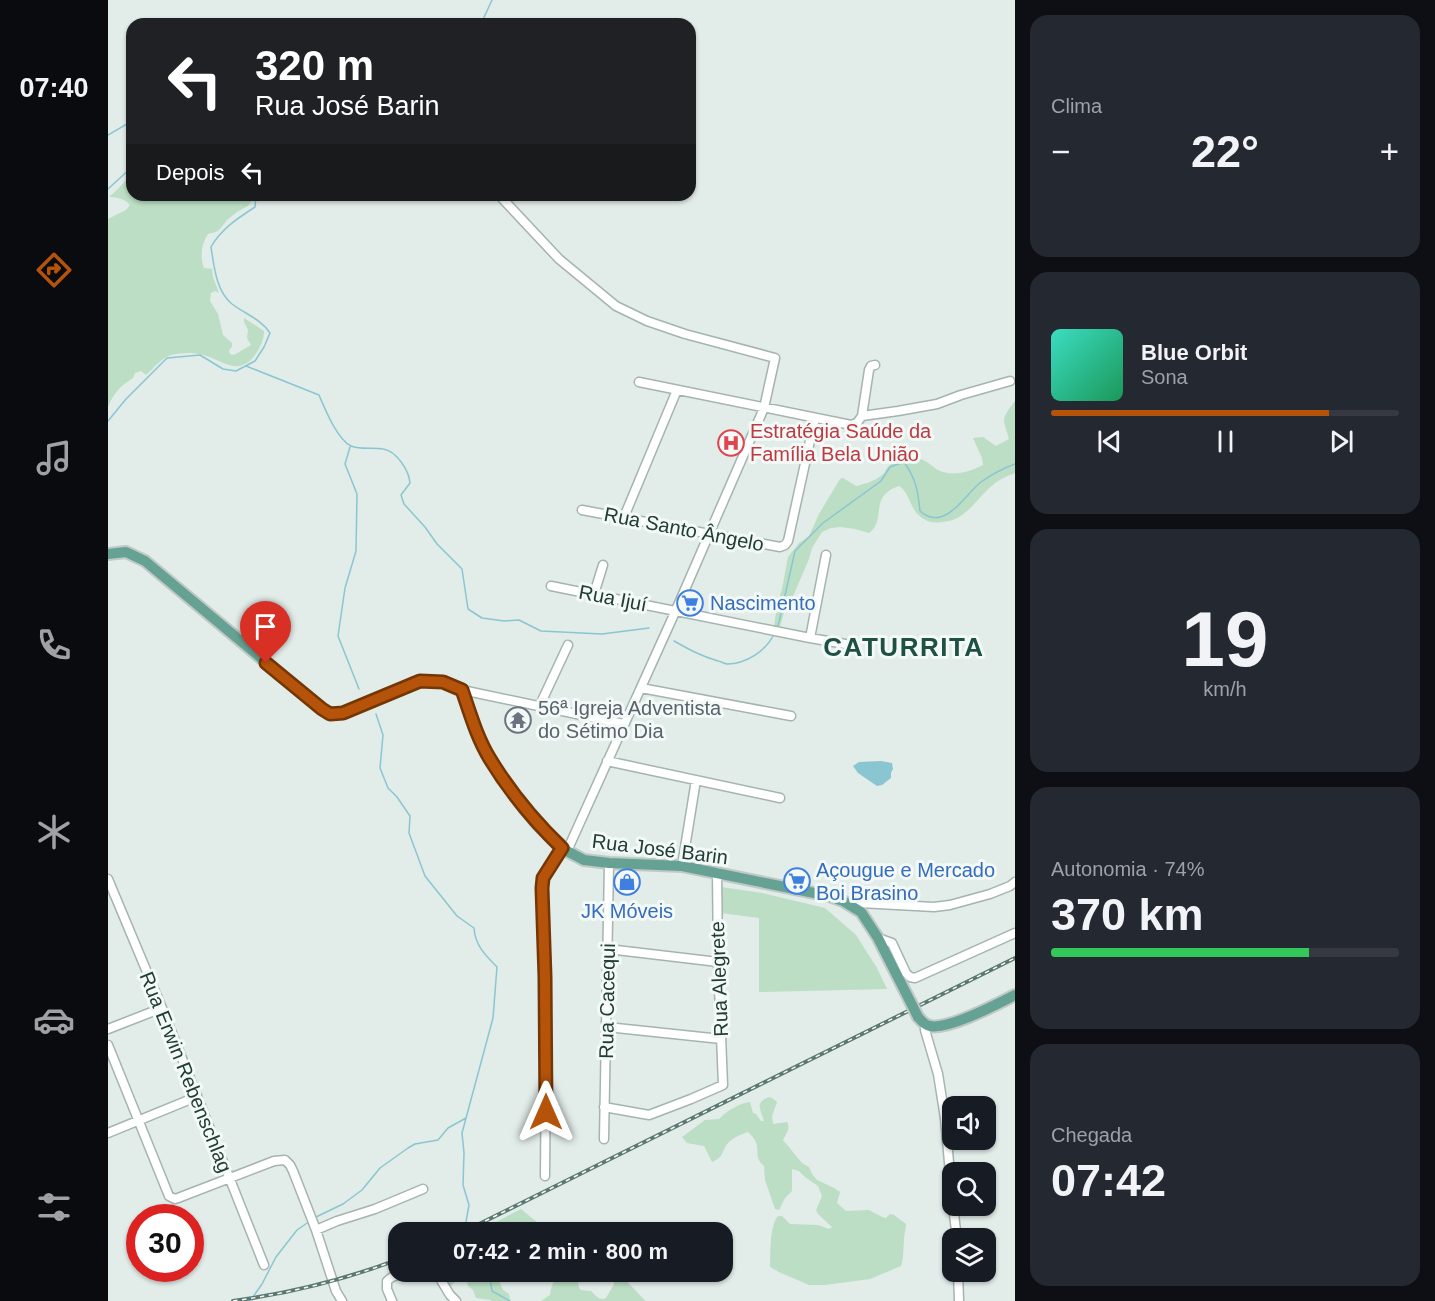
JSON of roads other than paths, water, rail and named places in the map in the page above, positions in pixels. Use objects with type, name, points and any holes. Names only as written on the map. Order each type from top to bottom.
[{"type":"main road","points":[[108,554],[126,552],[145,561],[330,714],[343,713],[420,681],[443,682],[462,690]]},
{"type":"main road","name":"Rua José Barin","points":[[462,690],[477,733],[489,758],[538,825],[565,850],[584,860],[682,866],[717,872],[829,896],[852,906],[861,912],[878,938],[921,1021]]},
{"type":"main road","points":[[921,1021],[938,1026],[951,1023],[1015,995]]},
{"type":"street","points":[[505,201],[559,259],[616,306],[647,321],[685,334],[775,358],[764,408],[676,610],[565,850],[543,878],[546,1036],[545,1176]]},
{"type":"street","points":[[639,382],[851,425],[857,423],[862,416],[869,370],[875,365]]},
{"type":"street","points":[[862,416],[937,404],[1010,381]]},
{"type":"street","points":[[624,517],[677,390]]},
{"type":"street","name":"Rua Santo Ângelo","points":[[582,510],[780,547],[786,545],[815,418]]},
{"type":"street","points":[[810,638],[826,555]]},
{"type":"street","points":[[594,594],[603,565]]},
{"type":"street","name":"Rua Ijuí","points":[[551,586],[852,645]]},
{"type":"street","points":[[539,707],[568,645]]},
{"type":"street","points":[[641,688],[791,716]]},
{"type":"street","points":[[462,690],[624,724]]},
{"type":"street","points":[[607,762],[780,798]]},
{"type":"street","points":[[682,866],[696,780]]},
{"type":"street","name":"Rua Cacequi","points":[[604,1139],[609,863]]},
{"type":"street","name":"Rua Alegrete","points":[[604,1107],[649,1116],[723,1085],[717,872]]},
{"type":"street","name":"Rua Erwin Rebenschlag","points":[[108,879],[264,1265]]},
{"type":"street","points":[[852,906],[860,903],[934,907],[950,905],[990,894],[1015,882]]},
{"type":"street","points":[[878,938],[892,943],[906,973],[915,978],[1015,933]]},
{"type":"street","points":[[608,950],[718,962]]},
{"type":"street","points":[[108,1029],[162,1008]]},
{"type":"street","points":[[921,1021],[939,1074],[949,1162]]},
{"type":"street","points":[[607,1027],[721,1039]]},
{"type":"street","points":[[108,1045],[171,1198],[178,1198],[274,1161],[285,1160],[293,1171],[336,1291],[342,1301]]},
{"type":"street","points":[[108,1133],[196,1097]]},
{"type":"street","points":[[316,1230],[423,1189]]},
{"type":"street","points":[[388,1280],[387,1289],[392,1301]]},
{"type":"street","points":[[442,1282],[456,1301]]},
{"type":"street","points":[[958,1282],[959,1301]]},
{"type":"water","points":[[859,762],[892,763],[893,769],[891,778],[877,786],[858,773],[853,766]]},
{"type":"waterway","points":[[484,18],[492,0]]},
{"type":"waterway","points":[[108,135],[126,124]]},
{"type":"waterway","points":[[108,189],[126,172]]},
{"type":"waterway","points":[[108,421],[126,399],[167,358],[200,355],[223,369],[236,371],[255,361],[270,333],[262,324],[232,304],[222,292],[211,247],[225,229],[255,207],[256,201]]},
{"type":"waterway","points":[[246,366],[319,395],[336,430],[351,446],[383,449],[397,457],[405,467],[410,483],[401,495],[404,504],[437,544],[462,569],[468,609],[482,618],[504,621],[519,620],[541,631],[602,634],[649,628]]},
{"type":"waterway","points":[[350,447],[345,464],[357,494],[356,551],[345,588],[338,636],[359,689]]},
{"type":"waterway","points":[[777,627],[795,551],[823,523],[881,481],[890,467],[904,462],[916,485],[920,511],[929,517],[938,518],[954,510],[981,482],[1015,464]]},
{"type":"waterway","points":[[674,641],[701,655],[727,664],[741,662],[755,655],[766,646],[774,634]]},
{"type":"waterway","points":[[376,714],[383,735],[380,768],[388,788],[410,816],[409,833],[425,876],[457,916],[474,928],[479,945],[497,967],[493,1018],[462,1133],[463,1185],[469,1205],[466,1222]]},
{"type":"waterway","points":[[316,1217],[343,1204],[362,1190],[380,1168],[408,1148],[415,1144],[438,1140],[448,1128],[466,1118]]},
{"type":"waterway","points":[[250,1301],[276,1257],[297,1230],[310,1221]]},
{"type":"waterway","points":[[491,1282],[492,1291],[510,1301]]},
{"type":"railway","points":[[483,1222],[1015,958]]},
{"type":"railway","points":[[233,1301],[317,1285],[388,1263]]},
{"type":"place","name":"Estratégia Saúde da Família Bela União","points":[[731,443]]},
{"type":"place","name":"Nascimento","points":[[690,603]]},
{"type":"place","name":"56ª Igreja Adventista do Sétimo Dia","points":[[518,720]]},
{"type":"place","name":"Açougue e Mercado Boi Brasino","points":[[797,881]]},
{"type":"place","name":"JK Móveis","points":[[627,882]]},
{"type":"district","name":"CATURRITA","points":[[904,647]]}]
